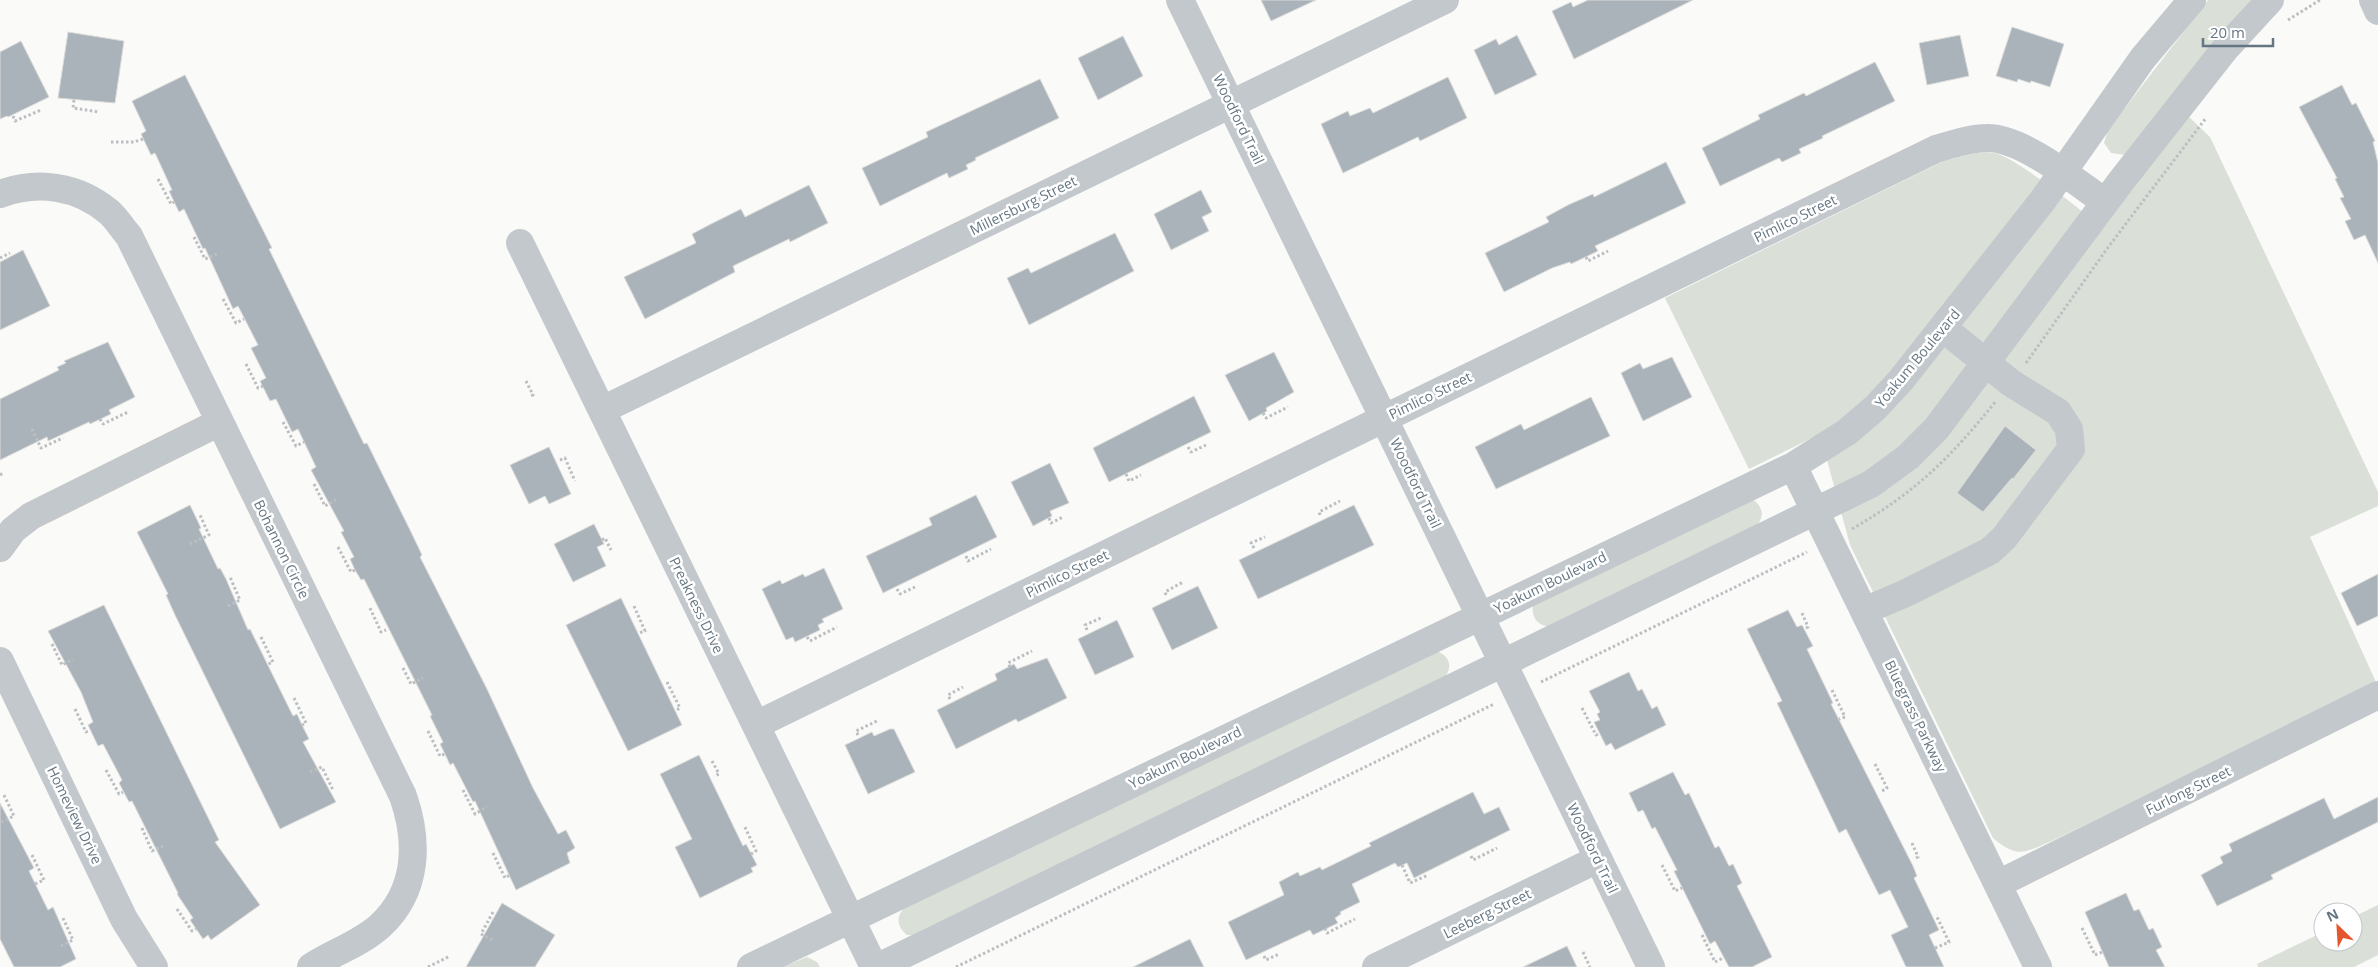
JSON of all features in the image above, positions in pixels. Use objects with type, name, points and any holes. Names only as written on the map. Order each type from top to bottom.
[{"type":"street","name":"Woodford Trail","points":[[1180,0],[1651,967]]},
{"type":"street","name":"Millersburg Street","points":[[602,410],[1445,0]]},
{"type":"street","name":"Yoakum Boulevard","points":[[751,967],[1792,466],[1846,432],[1876,408],[1943,328],[2063,174],[2143,58],[2192,0]]},
{"type":"street","points":[[878,967],[1871,484],[1908,458],[1936,429],[2105,202],[2225,49],[2270,0]]},
{"type":"street","points":[[2373,0],[2378,11]]},
{"type":"street","name":"Pimlico Street","points":[[756,725],[1936,149],[1969,140],[1991,138],[2020,147],[2105,202]]},
{"type":"street","name":"Bohannon Circle","points":[[0,194],[14,189],[36,186],[73,190],[110,213],[129,236],[403,796],[411,818],[414,842],[412,873],[403,897],[379,926],[311,967]]},
{"type":"street","name":"Preakness Drive","points":[[520,243],[874,967]]},
{"type":"street","points":[[1864,611],[1990,551],[2004,538],[2072,449],[2069,429],[2058,412],[2011,383],[1943,328]]},
{"type":"street","points":[[0,548],[13,530],[31,516],[220,422]]},
{"type":"street","name":"Bluegrass Parkway","points":[[1792,466],[2038,967]]},
{"type":"street","name":"Homeview Drive","points":[[0,661],[124,918],[154,967]]},
{"type":"street","name":"Furlong Street","points":[[1998,884],[2378,695]]},
{"type":"street","name":"Leeberg Street","points":[[1376,967],[1598,859]]},
{"type":"path","points":[[2283,25],[2289,19],[2320,0]]},
{"type":"path","points":[[74,100],[72,108],[99,112]]},
{"type":"path","points":[[13,116],[15,121],[41,110]]},
{"type":"path","points":[[2024,367],[2109,246],[2210,112]]},
{"type":"path","points":[[111,142],[134,142],[144,139]]},
{"type":"path","points":[[158,179],[171,204],[174,202]]},
{"type":"path","points":[[194,237],[206,259],[217,254]]},
{"type":"path","points":[[1586,257],[1588,261],[1608,251]]},
{"type":"path","points":[[0,258],[10,252]]},
{"type":"path","points":[[223,299],[236,323],[244,318]]},
{"type":"path","points":[[246,364],[258,388],[263,386]]},
{"type":"path","points":[[526,381],[533,394],[529,396]]},
{"type":"path","points":[[1264,413],[1266,418],[1288,408]]},
{"type":"path","points":[[100,419],[102,424],[128,412]]},
{"type":"path","points":[[283,422],[296,446],[304,442]]},
{"type":"path","points":[[32,429],[41,448],[63,438]]},
{"type":"path","points":[[1188,447],[1191,452],[1206,445]]},
{"type":"path","points":[[560,460],[565,458],[575,481]]},
{"type":"path","points":[[1126,474],[1130,481],[1141,475]]},
{"type":"path","points":[[314,484],[324,506],[337,500]]},
{"type":"path","points":[[1320,515],[1319,512],[1340,501]]},
{"type":"path","points":[[190,544],[209,535],[200,515]]},
{"type":"path","points":[[1049,518],[1051,522],[1063,517]]},
{"type":"path","points":[[1254,548],[1251,543],[1265,537]]},
{"type":"path","points":[[602,540],[605,538],[611,550]]},
{"type":"path","points":[[338,547],[351,572],[355,570]]},
{"type":"path","points":[[966,556],[968,561],[990,549]]},
{"type":"path","points":[[1538,684],[1812,550]]},
{"type":"path","points":[[228,606],[240,600],[230,577]]},
{"type":"path","points":[[1166,595],[1164,592],[1183,582]]},
{"type":"path","points":[[897,589],[900,594],[915,587]]},
{"type":"path","points":[[634,606],[645,631],[639,633]]},
{"type":"path","points":[[370,608],[381,632],[386,630]]},
{"type":"path","points":[[1802,613],[1808,627],[1804,629]]},
{"type":"path","points":[[1087,630],[1085,625],[1103,617]]},
{"type":"path","points":[[807,637],[810,642],[838,627]]},
{"type":"path","points":[[261,637],[273,662],[268,664]]},
{"type":"path","points":[[52,644],[62,664],[73,659]]},
{"type":"path","points":[[1010,667],[1008,663],[1032,651]]},
{"type":"path","points":[[403,668],[411,684],[423,678]]},
{"type":"path","points":[[668,682],[680,708],[674,710]]},
{"type":"path","points":[[950,699],[948,695],[963,687]]},
{"type":"path","points":[[1832,690],[1845,717],[1839,719]]},
{"type":"path","points":[[294,698],[306,723],[302,725]]},
{"type":"path","points":[[956,967],[1496,703]]},
{"type":"path","points":[[1582,708],[1596,735],[1600,733]]},
{"type":"path","points":[[75,709],[86,732],[90,730]]},
{"type":"path","points":[[858,735],[856,731],[878,721]]},
{"type":"path","points":[[428,731],[440,756],[445,754]]},
{"type":"path","points":[[712,761],[718,774],[714,776]]},
{"type":"path","points":[[1875,764],[1887,788],[1882,791]]},
{"type":"path","points":[[310,772],[322,767],[333,790]]},
{"type":"path","points":[[106,770],[119,794],[124,792]]},
{"type":"path","points":[[463,790],[474,814],[487,807]]},
{"type":"path","points":[[1,822],[14,816],[3,793]]},
{"type":"path","points":[[745,827],[756,851],[751,854]]},
{"type":"path","points":[[142,828],[152,851],[165,845]]},
{"type":"path","points":[[1912,843],[1918,857],[1914,859]]},
{"type":"path","points":[[1471,856],[1473,860],[1497,848]]},
{"type":"path","points":[[493,853],[505,878],[510,876]]},
{"type":"path","points":[[32,855],[44,880],[35,884]]},
{"type":"path","points":[[1402,865],[1410,883],[1428,874]]},
{"type":"path","points":[[1662,865],[1675,891],[1682,888]]},
{"type":"path","points":[[177,909],[192,931],[196,929]]},
{"type":"path","points":[[492,940],[481,934],[493,912]]},
{"type":"path","points":[[1935,948],[1949,942],[1936,915]]},
{"type":"path","points":[[60,946],[74,940],[62,916]]},
{"type":"path","points":[[1325,928],[1327,932],[1355,919]]},
{"type":"path","points":[[2082,928],[2095,955],[2102,952]]},
{"type":"path","points":[[1702,934],[1715,962],[1725,957]]},
{"type":"path","points":[[1583,952],[1590,967]]},
{"type":"path","points":[[1264,956],[1266,960],[1278,954]]},
{"type":"path","points":[[428,967],[450,956]]},
{"type":"shaded area","points":[[2208,0],[2251,0],[2125,155],[2111,153],[2104,143],[2108,130]]},
{"type":"shaded area","points":[[2188,116],[2210,137],[2378,492],[2378,506],[2310,537],[2376,682],[2054,840],[2029,850],[2016,851],[2009,849],[1993,838],[1850,545],[1820,434],[1749,469],[1665,298],[1944,161],[1975,153],[1988,152],[2004,156],[2048,185],[2103,227]]},
{"type":"shaded area","points":[[1754,500],[1762,513],[1756,527],[1549,627],[1540,624],[1535,618],[1533,614],[1534,601]]},
{"type":"shaded area","points":[[1437,651],[1445,656],[1449,663],[1448,671],[1443,680],[912,935],[907,935],[900,927],[899,916],[908,905]]},
{"type":"shaded area","points":[[2378,905],[2378,955],[2354,967],[2258,967],[2257,964],[2313,937],[2313,952],[2363,952],[2363,912]]},
{"type":"shaded area","points":[[807,957],[817,962],[820,967],[782,967]]},
{"type":"building","points":[[1261,0],[1316,0],[1271,21]]},
{"type":"building","points":[[1588,0],[1693,0],[1574,59],[1552,11],[1571,2],[1573,7]]},
{"type":"building","points":[[2012,27],[2064,44],[2050,87],[2031,81],[2030,83],[2018,79],[2017,82],[1996,76]]},
{"type":"building","points":[[68,32],[124,41],[115,103],[58,98]]},
{"type":"building","points":[[1517,35],[1537,75],[1495,95],[1474,50],[1496,39],[1499,45]]},
{"type":"building","points":[[1960,35],[1969,76],[1927,85],[1919,43]]},
{"type":"building","points":[[1123,36],[1143,76],[1098,100],[1078,58]]},
{"type":"building","points":[[21,41],[49,97],[0,119],[0,52]]},
{"type":"building","points":[[1875,62],[1895,101],[1822,136],[1823,138],[1799,149],[1801,153],[1782,162],[1779,158],[1720,186],[1702,148],[1760,119],[1758,115],[1804,93],[1806,96]]},
{"type":"building","points":[[185,75],[272,248],[269,249],[364,444],[367,443],[411,532],[422,555],[420,557],[487,689],[533,788],[558,834],[566,830],[575,848],[567,853],[570,863],[516,890],[475,801],[473,802],[453,763],[450,765],[440,744],[443,742],[430,716],[432,715],[364,579],[361,580],[355,570],[350,559],[354,557],[341,532],[344,531],[311,470],[316,467],[298,429],[292,432],[276,399],[270,401],[260,381],[266,378],[251,348],[258,345],[238,306],[233,309],[205,248],[203,249],[184,209],[179,212],[169,191],[172,190],[155,153],[151,155],[141,134],[146,131],[132,101]]},
{"type":"building","points":[[1448,77],[1467,118],[1420,141],[1418,137],[1343,173],[1321,124],[1348,111],[1350,116],[1370,108],[1373,113]]},
{"type":"building","points":[[1040,79],[1059,118],[975,158],[976,160],[966,165],[968,169],[949,178],[947,173],[880,206],[862,168],[928,137],[926,132]]},
{"type":"building","points":[[2342,85],[2352,105],[2356,103],[2375,141],[2373,142],[2378,163],[2378,263],[2365,235],[2354,240],[2345,221],[2351,219],[2340,198],[2344,197],[2335,179],[2337,178],[2299,107]]},
{"type":"building","points":[[1666,162],[1686,203],[1595,246],[1598,251],[1571,264],[1570,262],[1552,268],[1504,292],[1485,253],[1549,222],[1546,217],[1568,205],[1593,194],[1594,197]]},
{"type":"building","points":[[809,185],[828,223],[790,242],[789,239],[733,266],[735,272],[645,319],[624,277],[696,243],[692,234],[741,209],[745,217]]},
{"type":"building","points":[[1201,190],[1212,212],[1202,217],[1209,231],[1171,250],[1154,214]]},
{"type":"building","points":[[1115,233],[1134,271],[1029,325],[1007,278],[1028,268],[1031,273]]},
{"type":"building","points":[[23,250],[50,306],[0,330],[0,262]]},
{"type":"building","points":[[108,342],[135,397],[109,410],[111,414],[90,424],[89,422],[48,441],[47,437],[0,460],[0,399],[59,370],[57,367],[66,363],[64,361]]},
{"type":"building","points":[[1274,352],[1294,392],[1266,408],[1267,411],[1249,421],[1225,375]]},
{"type":"building","points":[[1672,357],[1692,397],[1643,421],[1621,373],[1640,363],[1643,369]]},
{"type":"building","points":[[1194,396],[1211,432],[1109,482],[1093,448]]},
{"type":"building","points":[[1591,397],[1610,436],[1496,489],[1475,447],[1521,424],[1524,430]]},
{"type":"building","points":[[2005,426],[2036,450],[1983,512],[1957,493]]},
{"type":"building","points":[[549,447],[571,494],[549,504],[545,496],[529,504],[510,465]]},
{"type":"building","points":[[1050,463],[1069,503],[1050,511],[1052,516],[1033,526],[1011,482]]},
{"type":"building","points":[[976,495],[997,537],[883,593],[866,556],[932,525],[929,518]]},
{"type":"building","points":[[190,505],[201,528],[199,529],[218,569],[220,568],[226,579],[248,630],[250,629],[293,716],[297,714],[309,739],[303,742],[336,802],[280,829],[175,615],[166,595],[168,594],[137,532]]},
{"type":"building","points":[[1354,505],[1374,545],[1258,599],[1239,560]]},
{"type":"building","points":[[594,524],[604,544],[597,547],[606,566],[573,582],[554,544]]},
{"type":"building","points":[[824,568],[843,609],[822,619],[824,622],[818,625],[820,630],[795,642],[793,637],[786,640],[762,589],[780,580],[782,584],[803,574],[805,577]]},
{"type":"building","points":[[2378,574],[2378,616],[2357,626],[2341,593]]},
{"type":"building","points":[[1198,586],[1218,628],[1172,650],[1152,608]]},
{"type":"building","points":[[621,598],[682,725],[628,751],[566,625]]},
{"type":"building","points":[[104,605],[219,840],[215,842],[260,905],[211,940],[208,935],[203,939],[190,920],[193,918],[177,894],[132,801],[129,802],[119,783],[122,780],[103,744],[98,746],[88,725],[93,722],[81,692],[48,631]]},
{"type":"building","points":[[1788,610],[1797,627],[1802,625],[1813,646],[1807,649],[1833,703],[1831,704],[1913,866],[1917,876],[1914,878],[1939,930],[1929,935],[1944,967],[1906,967],[1891,935],[1908,927],[1890,890],[1879,895],[1846,829],[1839,833],[1777,703],[1782,701],[1747,629]]},
{"type":"building","points":[[1117,620],[1134,657],[1095,675],[1078,639]]},
{"type":"building","points":[[1047,658],[1067,698],[1018,722],[1016,719],[956,749],[937,710],[997,680],[995,674],[1014,664],[1017,669]]},
{"type":"building","points":[[1629,672],[1638,691],[1642,689],[1652,709],[1657,706],[1666,725],[1615,750],[1611,743],[1606,746],[1594,722],[1600,720],[1597,714],[1600,712],[1589,691]]},
{"type":"building","points":[[894,729],[915,772],[868,794],[845,745],[872,732],[874,736]]},
{"type":"building","points":[[699,755],[743,846],[746,844],[757,865],[751,868],[753,872],[700,898],[675,847],[692,839],[660,774]]},
{"type":"building","points":[[1673,772],[1685,795],[1689,793],[1715,848],[1719,846],[1729,866],[1733,864],[1742,883],[1737,886],[1772,957],[1752,967],[1729,967],[1715,941],[1710,944],[1674,871],[1677,870],[1655,827],[1652,829],[1643,810],[1638,812],[1629,793]]},
{"type":"building","points":[[1473,792],[1484,814],[1499,807],[1510,830],[1414,878],[1407,863],[1398,867],[1395,863],[1352,884],[1360,902],[1340,912],[1341,914],[1335,918],[1338,923],[1313,935],[1310,930],[1246,960],[1228,922],[1284,895],[1279,882],[1298,872],[1300,876],[1320,867],[1322,870],[1371,846],[1369,843]]},
{"type":"building","points":[[2378,797],[2378,822],[2271,875],[2273,879],[2217,906],[2201,875],[2223,863],[2220,857],[2232,851],[2229,844],[2324,798],[2334,819]]},
{"type":"building","points":[[0,803],[34,868],[29,871],[48,910],[53,907],[76,959],[60,967],[14,967],[0,939]]},
{"type":"building","points":[[2126,893],[2134,911],[2139,909],[2149,930],[2153,928],[2162,947],[2156,950],[2165,967],[2109,967],[2085,912]]},
{"type":"building","points":[[502,903],[555,935],[535,967],[466,967]]},
{"type":"building","points":[[1190,939],[1204,967],[1133,967]]},
{"type":"building","points":[[1567,946],[1577,967],[1523,967]]}]
